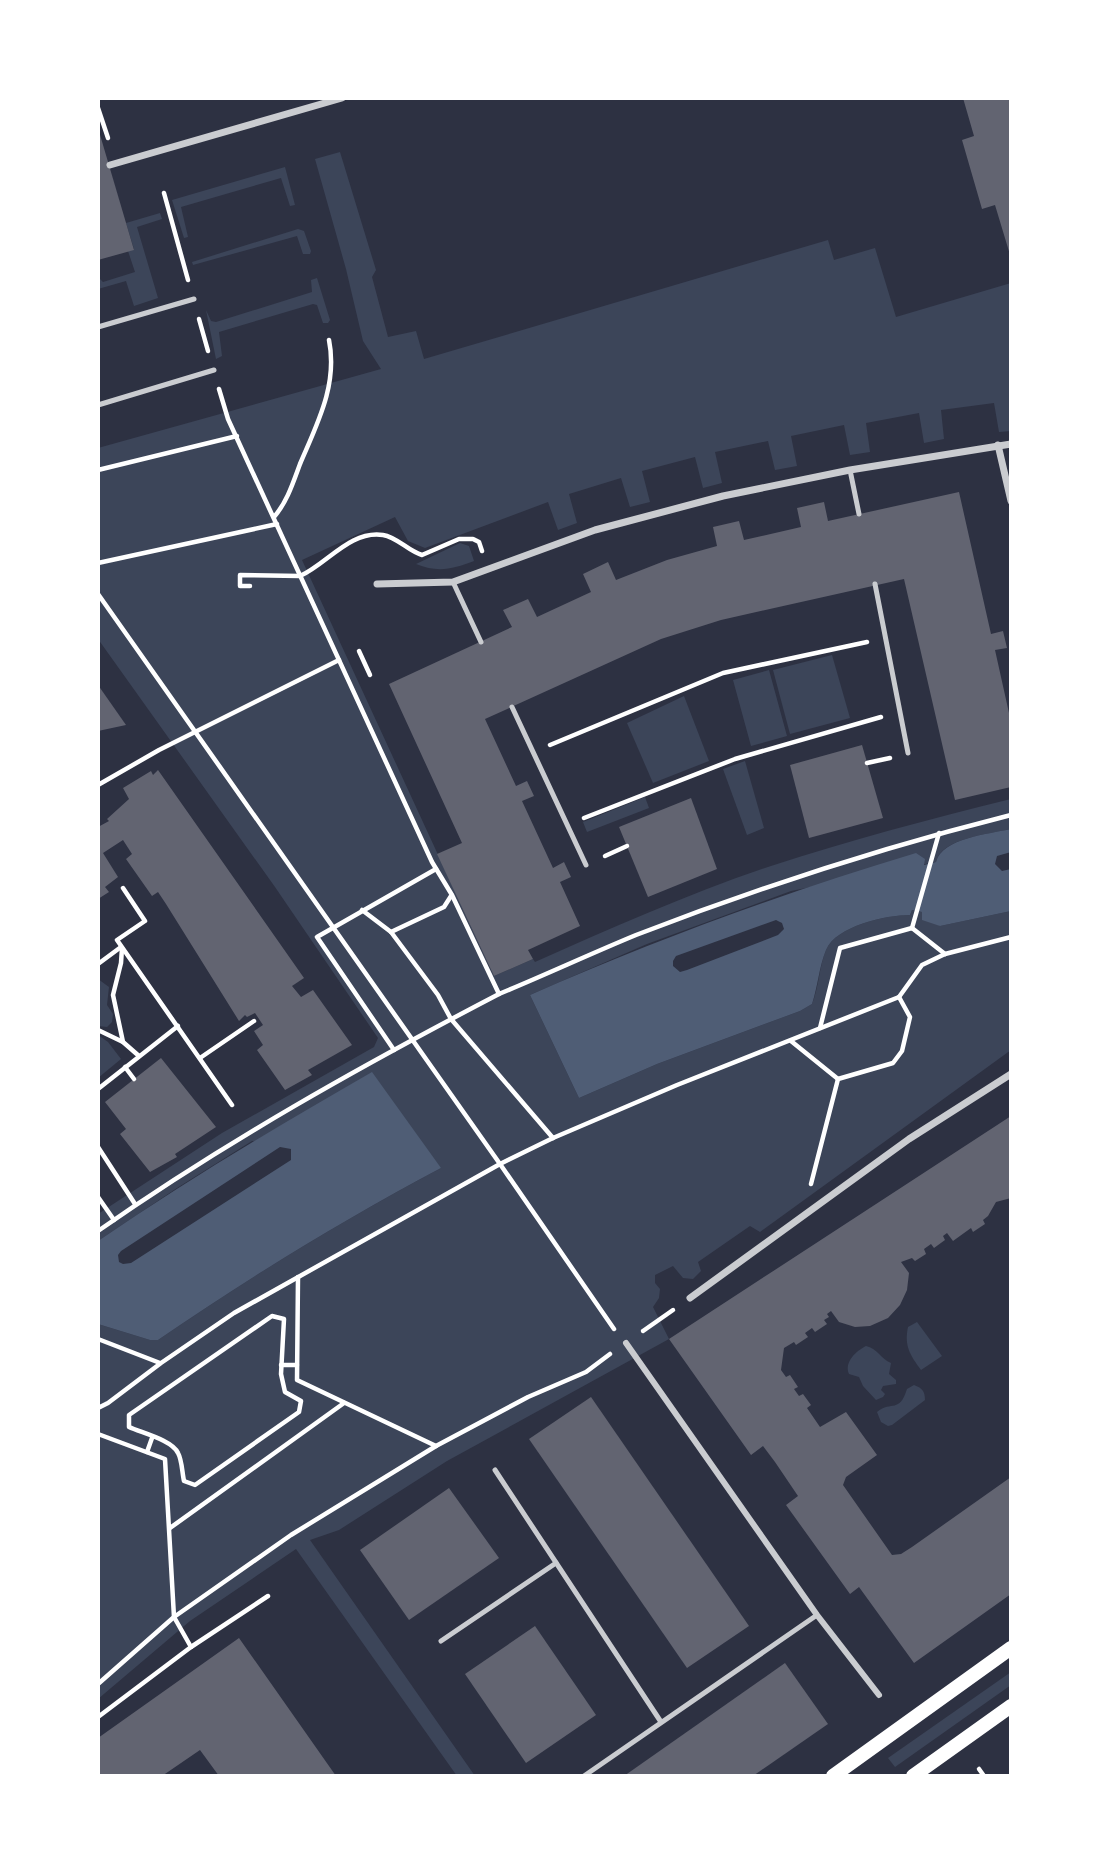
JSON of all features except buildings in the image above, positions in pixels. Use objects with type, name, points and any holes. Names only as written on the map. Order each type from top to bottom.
[{"type":"main road","points":[[833,1776],[1011,1648]]},
{"type":"main road","points":[[921,1774],[1011,1706]]},
{"type":"street","points":[[110,165],[342,98]]},
{"type":"street","points":[[377,584],[453,582],[595,530],[723,496],[850,470],[1011,444]]},
{"type":"street","points":[[998,445],[1011,501]]},
{"type":"street","points":[[690,1298],[909,1139],[1011,1074]]},
{"type":"street","points":[[626,1343],[817,1615],[879,1695]]},
{"type":"lane","points":[[98,327],[194,299]]},
{"type":"lane","points":[[98,405],[214,370]]},
{"type":"lane","points":[[850,470],[859,514]]},
{"type":"lane","points":[[453,582],[481,642]]},
{"type":"lane","points":[[875,584],[908,753]]},
{"type":"lane","points":[[512,707],[586,865]]},
{"type":"lane","points":[[495,1470],[661,1722]]},
{"type":"lane","points":[[441,1641],[556,1563]]},
{"type":"lane","points":[[584,1776],[817,1615]]},
{"type":"path","points":[[98,108],[108,138]]},
{"type":"path","points":[[164,193],[169,214]]},
{"type":"path","points":[[274,517],[292,488],[323,411],[333,360],[329,340]]},
{"type":"path","points":[[228,419],[436,869],[452,895],[499,994]]},
{"type":"path","points":[[98,470],[237,436]]},
{"type":"path","points":[[98,563],[277,524]]},
{"type":"path","points":[[250,586],[240,586],[240,575],[300,576],[339,548],[372,534],[386,535],[422,555],[459,539],[473,539],[479,542],[489,569]]},
{"type":"path","points":[[98,594],[612,1327],[626,1343],[586,1372],[528,1397],[436,1446],[291,1535],[174,1617],[98,1684]]},
{"type":"path","points":[[534,752],[723,673],[884,638]]},
{"type":"path","points":[[359,651],[370,675]]},
{"type":"path","points":[[98,785],[159,750],[338,660]]},
{"type":"path","points":[[567,825],[735,759],[899,712]]},
{"type":"path","points":[[98,1231],[244,1134],[394,1049],[499,994],[687,916],[777,884],[939,833],[1011,815]]},
{"type":"path","points":[[912,928],[939,833]]},
{"type":"path","points":[[394,1049],[317,937],[436,869]]},
{"type":"path","points":[[123,888],[145,921],[117,940],[232,1105]]},
{"type":"path","points":[[391,932],[444,907],[452,895]]},
{"type":"path","points":[[362,910],[391,932],[438,995],[452,1019],[553,1138]]},
{"type":"path","points":[[912,928],[945,954]]},
{"type":"path","points":[[820,1029],[840,948],[912,928]]},
{"type":"path","points":[[98,1408],[234,1313],[500,1164],[553,1138],[677,1085],[900,997],[922,965],[945,954],[1011,937]]},
{"type":"path","points":[[98,964],[122,947]]},
{"type":"path","points":[[122,947],[113,995],[123,1042]]},
{"type":"path","points":[[838,1079],[893,1063],[902,1051],[909,1017],[900,997]]},
{"type":"path","points":[[200,1058],[254,1021]]},
{"type":"path","points":[[98,1089],[178,1026]]},
{"type":"path","points":[[98,1030],[123,1042],[139,1056]]},
{"type":"path","points":[[791,1041],[838,1079]]},
{"type":"path","points":[[125,1067],[134,1079]]},
{"type":"path","points":[[810,1211],[810,1189],[838,1079]]},
{"type":"path","points":[[98,1147],[135,1204]]},
{"type":"path","points":[[98,1197],[114,1220]]},
{"type":"path","points":[[298,1276],[297,1380],[436,1446]]},
{"type":"path","points":[[272,1316],[284,1319],[281,1374],[285,1392],[301,1401],[299,1412],[195,1485],[184,1481],[178,1453],[169,1443],[152,1438],[129,1427],[129,1415],[272,1316]]},
{"type":"path","points":[[98,1339],[161,1363]]},
{"type":"path","points":[[281,1365],[297,1365]]},
{"type":"path","points":[[170,1528],[344,1403]]},
{"type":"path","points":[[98,1434],[165,1459],[174,1617],[191,1647]]},
{"type":"path","points":[[147,1452],[152,1438]]},
{"type":"path","points":[[98,1717],[191,1647],[268,1595]]},
{"type":"path","points":[[979,1769],[984,1776]]},
{"type":"shaded area","points":[[340,152],[376,270],[372,277],[388,337],[416,331],[424,359],[828,240],[834,260],[875,248],[896,317],[1011,283],[1011,431],[999,432],[994,403],[941,410],[944,439],[924,443],[919,413],[866,423],[870,452],[850,455],[844,425],[791,436],[797,466],[775,470],[768,441],[715,452],[722,483],[703,488],[695,457],[642,471],[650,502],[630,507],[621,478],[569,494],[577,523],[558,530],[548,502],[425,548],[408,541],[395,517],[302,560],[494,976],[533,959],[535,962],[741,876],[830,847],[1011,799],[1011,829],[956,842],[940,854],[936,862],[791,891],[647,944],[530,995],[579,1098],[657,1064],[800,1011],[812,1004],[826,950],[840,934],[851,928],[888,917],[910,915],[912,910],[922,912],[940,926],[1011,911],[1011,1050],[760,1232],[750,1226],[698,1262],[701,1271],[693,1279],[683,1278],[673,1266],[655,1275],[655,1283],[660,1289],[659,1298],[653,1307],[669,1339],[447,1461],[339,1530],[310,1540],[475,1776],[457,1776],[296,1549],[190,1621],[98,1699],[98,1324],[158,1340],[297,1250],[441,1168],[252,1141],[98,1241],[98,1214],[222,1133],[374,1047],[378,1038],[275,887],[98,639],[98,448],[381,369],[363,341],[315,159]]},
{"type":"shaded area","points":[[285,167],[295,205],[290,206],[281,178],[181,207],[188,237],[184,238],[172,200]]},
{"type":"shaded area","points":[[160,213],[162,219],[137,227],[158,298],[134,306],[126,281],[98,289],[98,277],[103,282],[135,272],[128,251],[134,249],[126,223]]},
{"type":"shaded area","points":[[298,229],[304,231],[310,254],[303,254],[297,236],[193,265],[192,262]]},
{"type":"shaded area","points":[[317,278],[330,320],[328,323],[323,323],[317,305],[313,304],[219,332],[222,356],[216,359],[206,310],[211,321],[216,322],[312,292],[311,280]]},
{"type":"shaded area","points":[[460,543],[469,546],[474,561],[445,569],[416,564]]},
{"type":"shaded area","points":[[832,655],[850,718],[790,734],[773,670]]},
{"type":"shaded area","points":[[769,670],[787,736],[751,746],[733,680]]},
{"type":"shaded area","points":[[684,696],[709,761],[653,783],[627,723]]},
{"type":"shaded area","points":[[745,761],[764,828],[747,835],[723,769]]},
{"type":"shaded area","points":[[645,797],[649,808],[587,832],[583,822]]},
{"type":"shaded area","points":[[1011,829],[1011,852],[997,856],[995,864],[1002,871],[1011,869],[1011,911],[940,926],[922,920],[922,912],[912,910],[910,915],[888,917],[851,928],[840,934],[826,950],[812,1004],[800,1011],[657,1064],[579,1098],[530,995],[673,936],[817,884],[916,853],[925,859],[924,865],[936,862],[947,847],[957,842]],"holes":[[[776,920],[782,923],[784,929],[778,935],[687,970],[680,972],[673,966],[676,956]]]},
{"type":"shaded area","points":[[98,979],[109,987],[107,1005],[113,1014],[112,1022],[107,1027],[98,1026]]},
{"type":"shaded area","points":[[98,1035],[108,1042],[121,1059],[98,1078]]},
{"type":"shaded area","points":[[372,1072],[441,1168],[297,1250],[158,1340],[98,1324],[98,1241],[267,1133]],"holes":[[[280,1147],[291,1149],[291,1160],[131,1263],[119,1262],[118,1255],[121,1251]]]},
{"type":"shaded area","points":[[917,1322],[942,1356],[921,1370],[907,1345],[908,1327]]},
{"type":"shaded area","points":[[866,1346],[891,1363],[889,1374],[896,1380],[896,1384],[883,1386],[881,1390],[885,1394],[876,1400],[863,1386],[859,1377],[849,1374],[848,1370],[852,1357]]},
{"type":"shaded area","points":[[914,1385],[923,1390],[925,1400],[892,1425],[881,1422],[877,1412],[898,1404],[907,1389]]},
{"type":"shaded area","points":[[1011,1672],[1011,1685],[895,1767],[888,1758]]}]
